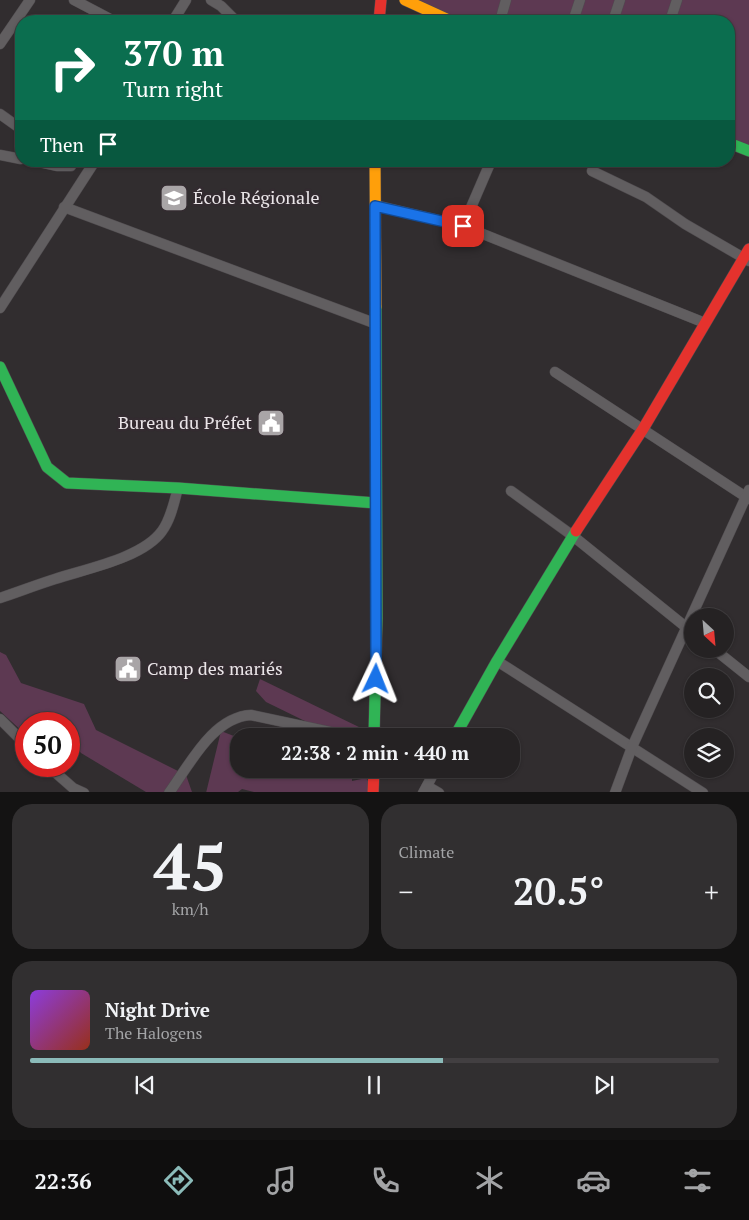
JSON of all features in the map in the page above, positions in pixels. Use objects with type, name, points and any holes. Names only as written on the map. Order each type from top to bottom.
[{"type":"street","points":[[20,15],[30,0]]},
{"type":"street","points":[[74,0],[103,15]]},
{"type":"street","points":[[177,15],[186,0]]},
{"type":"street","points":[[211,0],[230,15]]},
{"type":"street","points":[[380,15],[381,0]]},
{"type":"street","points":[[405,0],[438,15]]},
{"type":"street","points":[[502,15],[506,0]]},
{"type":"street","points":[[575,15],[580,0]]},
{"type":"street","points":[[615,15],[620,0]]},
{"type":"street","points":[[672,15],[677,0]]},
{"type":"street","points":[[0,44],[15,22]]},
{"type":"street","points":[[0,114],[15,125]]},
{"type":"street","points":[[735,145],[749,151]]},
{"type":"street","points":[[0,155],[15,158]]},
{"type":"street","points":[[74,167],[86,176]]},
{"type":"street","points":[[0,308],[91,167]]},
{"type":"street","points":[[374,728],[378,618],[374,323],[375,167]]},
{"type":"street","points":[[463,226],[488,167]]},
{"type":"street","points":[[459,728],[497,661],[573,536],[642,429],[747,256],[685,224],[646,197],[592,171]]},
{"type":"street","points":[[375,206],[463,226],[705,323]]},
{"type":"street","points":[[64,207],[374,323]]},
{"type":"street","points":[[0,367],[47,467],[67,483],[178,488],[376,503]]},
{"type":"street","points":[[555,372],[748,495],[699,608]]},
{"type":"street","points":[[0,598],[136,551],[152,542],[162,531],[169,518],[178,488]]},
{"type":"street","points":[[511,491],[573,536],[684,624]]},
{"type":"street","points":[[615,792],[632,747],[684,641]]},
{"type":"street","points":[[725,658],[749,677]]},
{"type":"street","points":[[497,661],[703,792]]},
{"type":"street","points":[[169,792],[217,728],[240,715],[251,715],[312,728]]},
{"type":"street","points":[[0,719],[15,735]]},
{"type":"street","points":[[60,777],[73,788],[84,792]]},
{"type":"street","points":[[373,792],[374,778]]},
{"type":"street","points":[[431,778],[425,789],[439,792]]},
{"type":"shaded area","points":[[403,0],[749,0],[749,151],[735,145],[735,15],[437,15]]},
{"type":"shaded area","points":[[0,652],[6,655],[21,683],[84,704],[96,730],[186,775],[192,792],[146,792],[81,753],[80,712],[15,712],[15,725],[0,711]]},
{"type":"shaded area","points":[[260,679],[361,728],[322,728],[266,702],[256,691]]},
{"type":"shaded area","points":[[221,731],[230,734],[230,778],[352,778],[352,781],[366,778],[375,792],[254,792],[242,789],[238,792],[206,792]]},
{"type":"traffic: fast","points":[[735,145],[749,151]]},
{"type":"traffic: fast","points":[[374,728],[377,618],[376,307]]},
{"type":"traffic: fast","points":[[0,367],[47,467],[67,483],[178,488],[376,503]]},
{"type":"traffic: fast","points":[[459,728],[497,661],[576,531]]},
{"type":"traffic: slow","points":[[405,0],[438,15]]},
{"type":"traffic: slow","points":[[375,167],[376,307]]},
{"type":"traffic: jam","points":[[380,15],[381,0]]},
{"type":"traffic: jam","points":[[576,531],[643,429],[749,249]]},
{"type":"traffic: jam","points":[[373,792],[374,778]]},
{"type":"place","name":"École Régionale","points":[[174,198]]},
{"type":"place","name":"Bureau du Préfet","points":[[271,423]]},
{"type":"place","name":"Camp des mariés","points":[[128,669]]},
{"type":"route","points":[[376,679],[378,618],[374,378],[375,206],[397,209],[463,226]]}]
